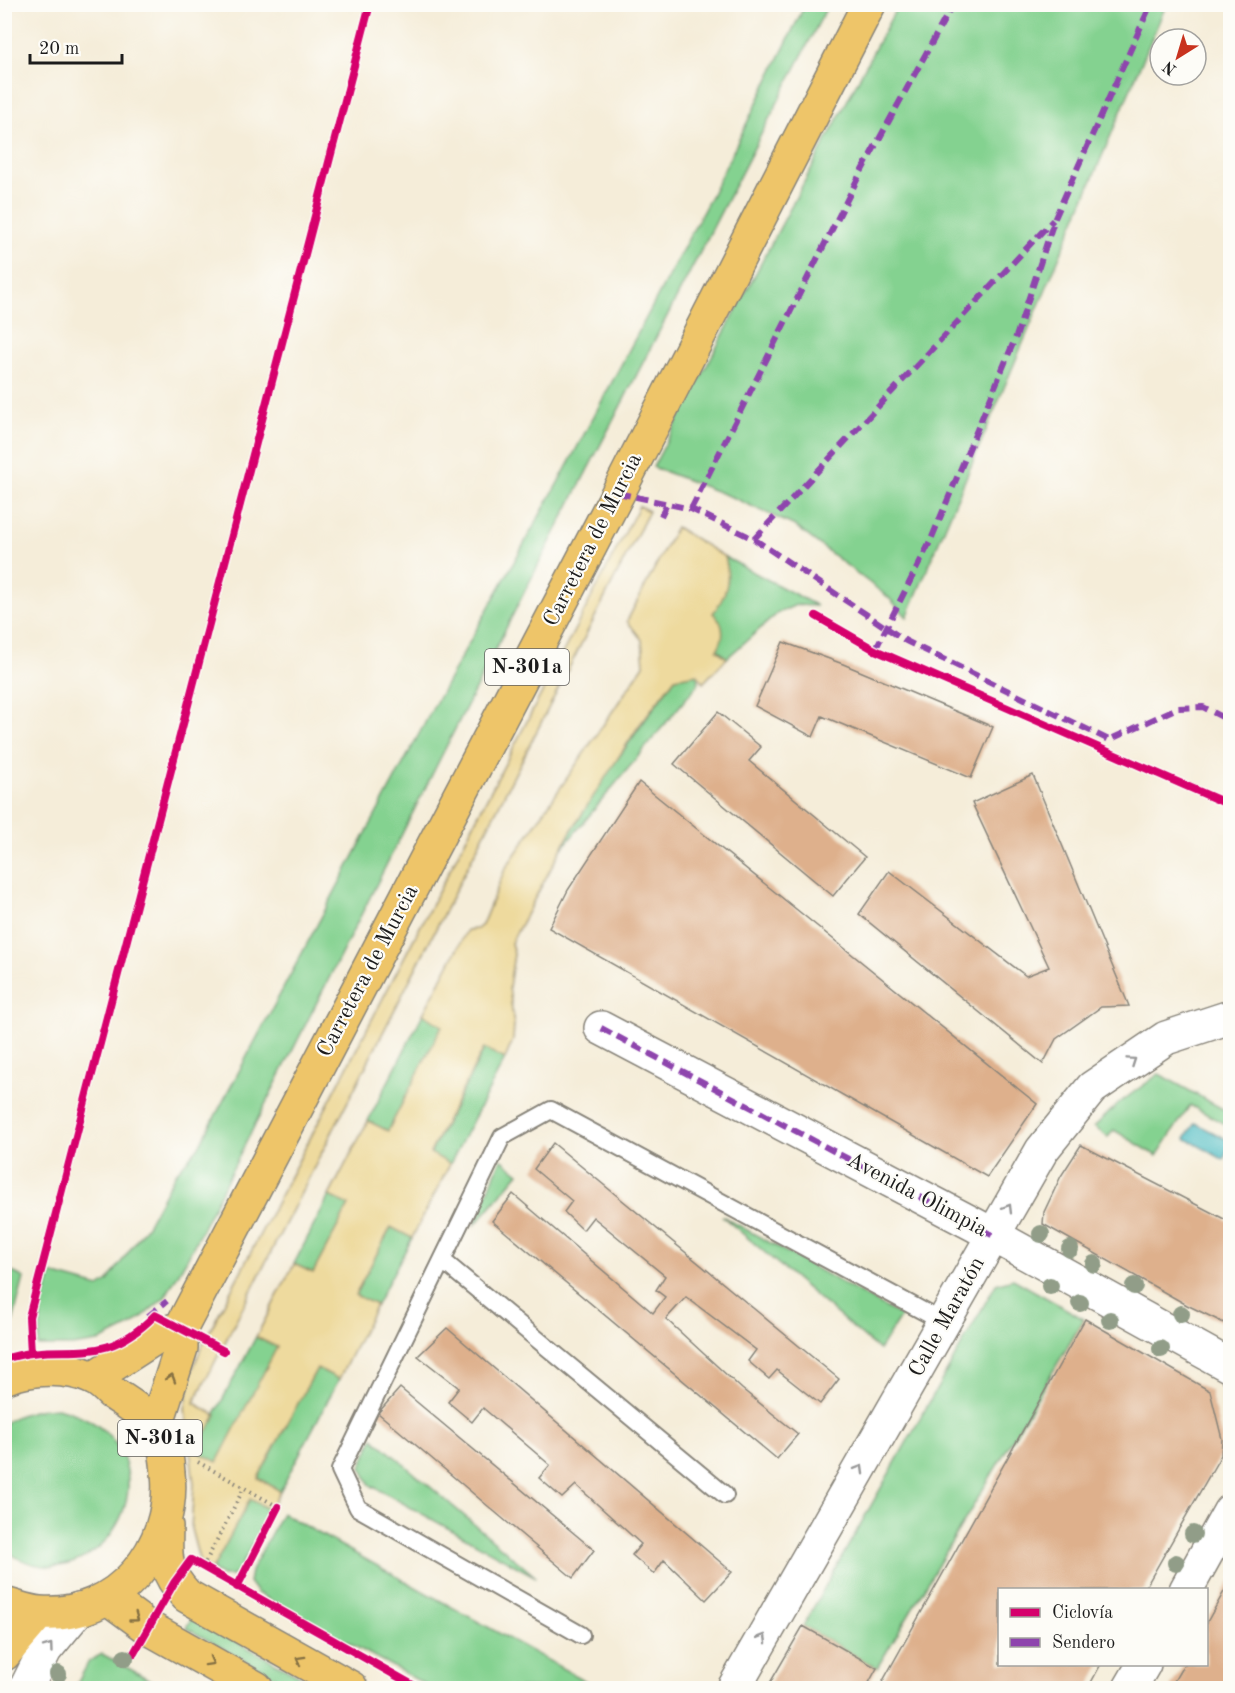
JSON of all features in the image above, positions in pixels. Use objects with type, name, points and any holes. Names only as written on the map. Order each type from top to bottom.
[{"type":"main road","name":"Carretera de Murcia","points":[[180,1328],[612,504],[869,4]]},
{"type":"main road","points":[[93,1378],[161,1334],[180,1328],[181,1348],[156,1426]]},
{"type":"main road","name":"N-301a","points":[[4,1378],[19,1372],[57,1370],[93,1378],[156,1426],[167,1465],[170,1492],[167,1520],[146,1565],[93,1604]]},
{"type":"main road","points":[[167,1520],[165,1554],[168,1573],[181,1590],[351,1689]]},
{"type":"main road","points":[[4,1604],[39,1613],[93,1604],[164,1636],[256,1689]]},
{"type":"main road","points":[[4,1654],[39,1613]]},
{"type":"street","name":"Calle Maratón","points":[[734,1689],[1042,1150],[1092,1088],[1166,1038],[1230,1017]]},
{"type":"street","name":"Avenida Olimpia","points":[[601,1028],[992,1235],[1230,1366]]},
{"type":"street","points":[[1187,1588],[1230,1511]]},
{"type":"street","points":[[26,1689],[45,1650],[93,1604]]},
{"type":"street","points":[[1130,1689],[1143,1666]]},
{"type":"lane","points":[[581,1635],[358,1508],[339,1470],[502,1137],[551,1110],[945,1323]]},
{"type":"lane","points":[[443,1261],[725,1494]]},
{"type":"path","points":[[196,1460],[276,1506],[273,1517]]},
{"type":"path","points":[[204,1566],[244,1488]]},
{"type":"path","points":[[181,1590],[191,1560],[213,1574]]},
{"type":"green space","points":[[805,5],[828,5],[529,583],[187,1259],[165,1297],[134,1324],[98,1342],[72,1346],[38,1346],[42,1303],[52,1274],[99,1287],[108,1281],[148,1224],[175,1174],[198,1148],[435,704],[565,470],[709,200]]},
{"type":"green space","points":[[898,5],[1166,5],[1157,27],[1148,27],[1148,48],[907,617],[888,597],[795,526],[734,498],[653,467]]},
{"type":"green space","points":[[725,557],[817,606],[796,605],[778,613],[727,658],[717,649],[713,613],[727,565]]},
{"type":"green space","points":[[697,674],[698,684],[559,852],[604,778],[675,678]]},
{"type":"green space","points":[[423,1014],[442,1026],[388,1131],[368,1121]]},
{"type":"green space","points":[[485,1048],[505,1059],[450,1164],[430,1154]]},
{"type":"green space","points":[[1159,1074],[1230,1113],[1230,1127],[1190,1105],[1157,1156],[1114,1130],[1108,1137],[1094,1127],[1119,1103]]},
{"type":"green space","points":[[501,1159],[519,1173],[474,1226]]},
{"type":"green space","points":[[329,1196],[349,1205],[313,1273],[294,1264]]},
{"type":"green space","points":[[722,1216],[901,1316],[879,1350]]},
{"type":"green space","points":[[391,1227],[412,1238],[376,1305],[355,1295]]},
{"type":"green space","points":[[5,1268],[24,1278],[5,1352]]},
{"type":"green space","points":[[1013,1279],[1084,1319],[877,1668],[803,1626],[996,1284]]},
{"type":"green space","points":[[256,1337],[278,1347],[217,1463],[195,1451]]},
{"type":"green space","points":[[317,1368],[339,1379],[280,1491],[258,1478]]},
{"type":"green space","points":[[57,1408],[99,1427],[122,1455],[128,1487],[120,1518],[101,1545],[74,1562],[41,1565],[5,1550],[5,1423],[30,1412]]},
{"type":"green space","points":[[373,1438],[536,1577],[370,1485],[361,1467]]},
{"type":"green space","points":[[250,1499],[270,1510],[239,1570],[232,1576],[222,1576],[212,1570]]},
{"type":"green space","points":[[282,1513],[598,1688],[432,1688],[257,1593],[249,1582],[251,1571]]},
{"type":"green space","points":[[192,1617],[321,1688],[295,1688],[186,1628]]},
{"type":"green space","points":[[102,1654],[165,1688],[75,1688],[89,1661]]},
{"type":"sand","points":[[639,506],[649,511],[194,1403],[216,1415],[196,1451],[217,1462],[277,1347],[256,1337],[294,1264],[313,1273],[349,1205],[329,1196],[368,1121],[388,1131],[442,1026],[423,1014],[467,930],[477,929],[482,925],[505,869],[644,665],[642,640],[627,621],[676,527],[725,557],[728,579],[725,593],[713,613],[722,626],[721,640],[717,650],[727,658],[703,683],[697,674],[675,678],[638,727],[571,831],[511,943],[514,954],[509,987],[514,1025],[513,1040],[505,1059],[484,1048],[430,1153],[450,1164],[412,1238],[391,1227],[355,1295],[376,1305],[339,1379],[317,1368],[258,1478],[280,1491],[270,1510],[250,1499],[212,1570],[200,1563],[191,1529],[194,1484],[185,1409],[192,1371],[202,1346]]},
{"type":"water","points":[[1195,1123],[1230,1141],[1224,1160],[1185,1138]]},
{"type":"building","points":[[783,642],[843,664],[993,727],[971,778],[822,716],[813,737],[755,706]]},
{"type":"building","points":[[718,712],[761,747],[749,761],[865,857],[833,896],[674,764]]},
{"type":"building","points":[[1033,775],[1129,1006],[1101,1007],[1056,1039],[1043,1064],[859,914],[889,871],[1026,976],[1049,967],[972,803]]},
{"type":"building","points":[[639,782],[1037,1104],[987,1177],[549,928],[568,890]]},
{"type":"building","points":[[553,1143],[839,1379],[820,1404],[777,1370],[769,1379],[748,1361],[756,1350],[686,1297],[666,1319],[742,1389],[798,1434],[777,1459],[492,1221],[513,1194],[653,1313],[665,1297],[656,1290],[665,1276],[593,1217],[583,1230],[564,1212],[572,1201],[534,1169]]},
{"type":"building","points":[[1081,1145],[1230,1222],[1230,1326],[1187,1305],[1043,1224],[1044,1212],[1061,1176]]},
{"type":"building","points":[[1085,1319],[1210,1391],[1222,1439],[1221,1455],[1145,1588],[998,1588],[998,1666],[1100,1666],[1088,1688],[879,1688]]},
{"type":"building","points":[[447,1328],[732,1572],[706,1600],[664,1560],[654,1574],[632,1555],[641,1544],[576,1485],[562,1498],[539,1478],[550,1465],[483,1408],[472,1422],[448,1402],[459,1388],[418,1356]]},
{"type":"building","points":[[400,1388],[594,1550],[573,1578],[378,1413]]},
{"type":"building","points":[[1230,1581],[1230,1688],[1170,1688],[1183,1666],[1208,1666],[1208,1620]]},
{"type":"building","points":[[803,1626],[877,1668],[866,1688],[767,1688]]},
{"type":"marked path","points":[[691,509],[860,174],[953,4]]},
{"type":"marked path","points":[[875,650],[930,542],[1017,334],[1055,218],[1151,4]]},
{"type":"marked path","points":[[754,539],[1053,220]]},
{"type":"marked path","points":[[618,493],[691,509],[754,539],[906,641],[1109,740],[1177,708],[1203,707],[1230,721]]},
{"type":"marked path","points":[[661,516],[668,502]]},
{"type":"marked path","points":[[601,1028],[992,1235]]},
{"type":"marked path","points":[[148,1316],[167,1301]]},
{"type":"cycle path","points":[[31,1353],[29,1317],[370,4]]},
{"type":"cycle path","points":[[816,616],[875,650],[1230,805]]},
{"type":"cycle path","points":[[4,1359],[26,1354],[99,1349],[116,1343],[135,1332],[155,1315],[224,1351]]},
{"type":"cycle path","points":[[237,1587],[278,1507]]},
{"type":"cycle path","points":[[134,1653],[174,1583],[191,1560],[418,1688]]}]
